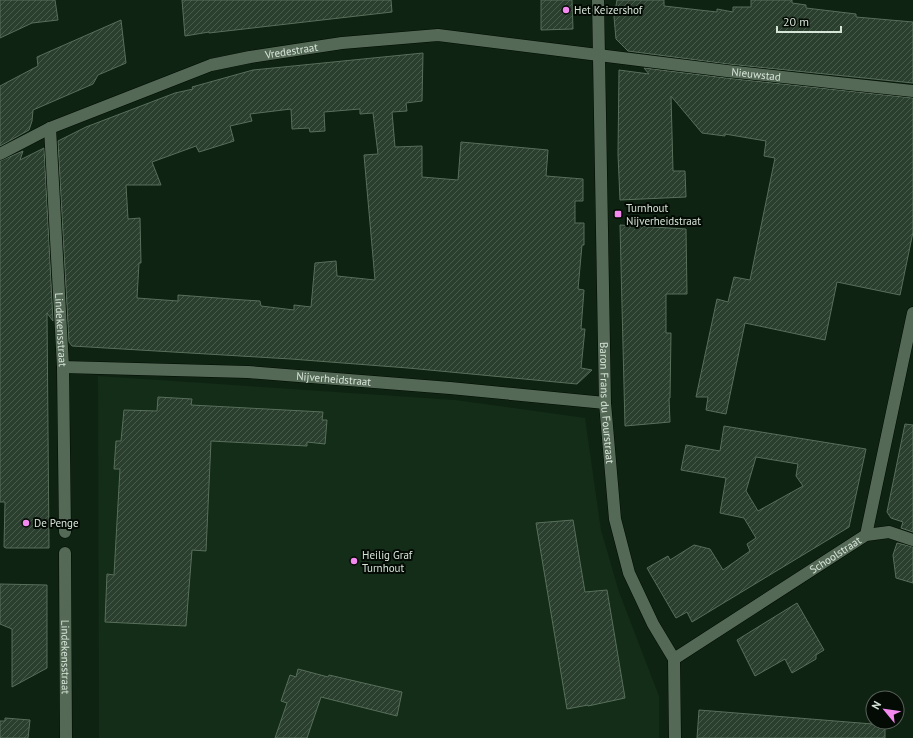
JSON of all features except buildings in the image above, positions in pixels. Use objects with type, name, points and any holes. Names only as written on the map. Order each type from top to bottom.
[{"type":"street","name":"Baron Frans du Fourstraat","points":[[598,0],[605,403],[614,519],[629,573],[653,624],[674,659]]},
{"type":"street","name":"Vredestraat","points":[[0,154],[50,128],[211,66],[250,57],[342,43],[438,35],[600,55]]},
{"type":"street","name":"Nieuwstad","points":[[600,55],[727,71],[913,91]]},
{"type":"street","name":"Lindekensstraat","points":[[50,128],[63,367],[65,532]]},
{"type":"street","name":"Schoolstraat","points":[[674,659],[866,535],[913,313]]},
{"type":"street","name":"Nijverheidstraat","points":[[63,367],[248,372],[450,388],[605,403]]},
{"type":"street","points":[[866,535],[889,532],[913,540]]},
{"type":"street","name":"Lindekensstraat","points":[[65,553],[66,738]]},
{"type":"street","points":[[674,659],[675,738]]},
{"type":"shaded area","name":"Heilig Graf Turnhout","points":[[98,376],[455,400],[585,418],[601,530],[619,592],[659,696],[659,738],[99,738]]},
{"type":"place","name":"Het Keizershof","points":[[566,10]]},
{"type":"place","name":"Turnhout Nijverheidstraat","points":[[618,214]]},
{"type":"place","name":"De Penge","points":[[26,523]]},
{"type":"place","name":"Heilig Graf Turnhout","points":[[354,561]]}]
